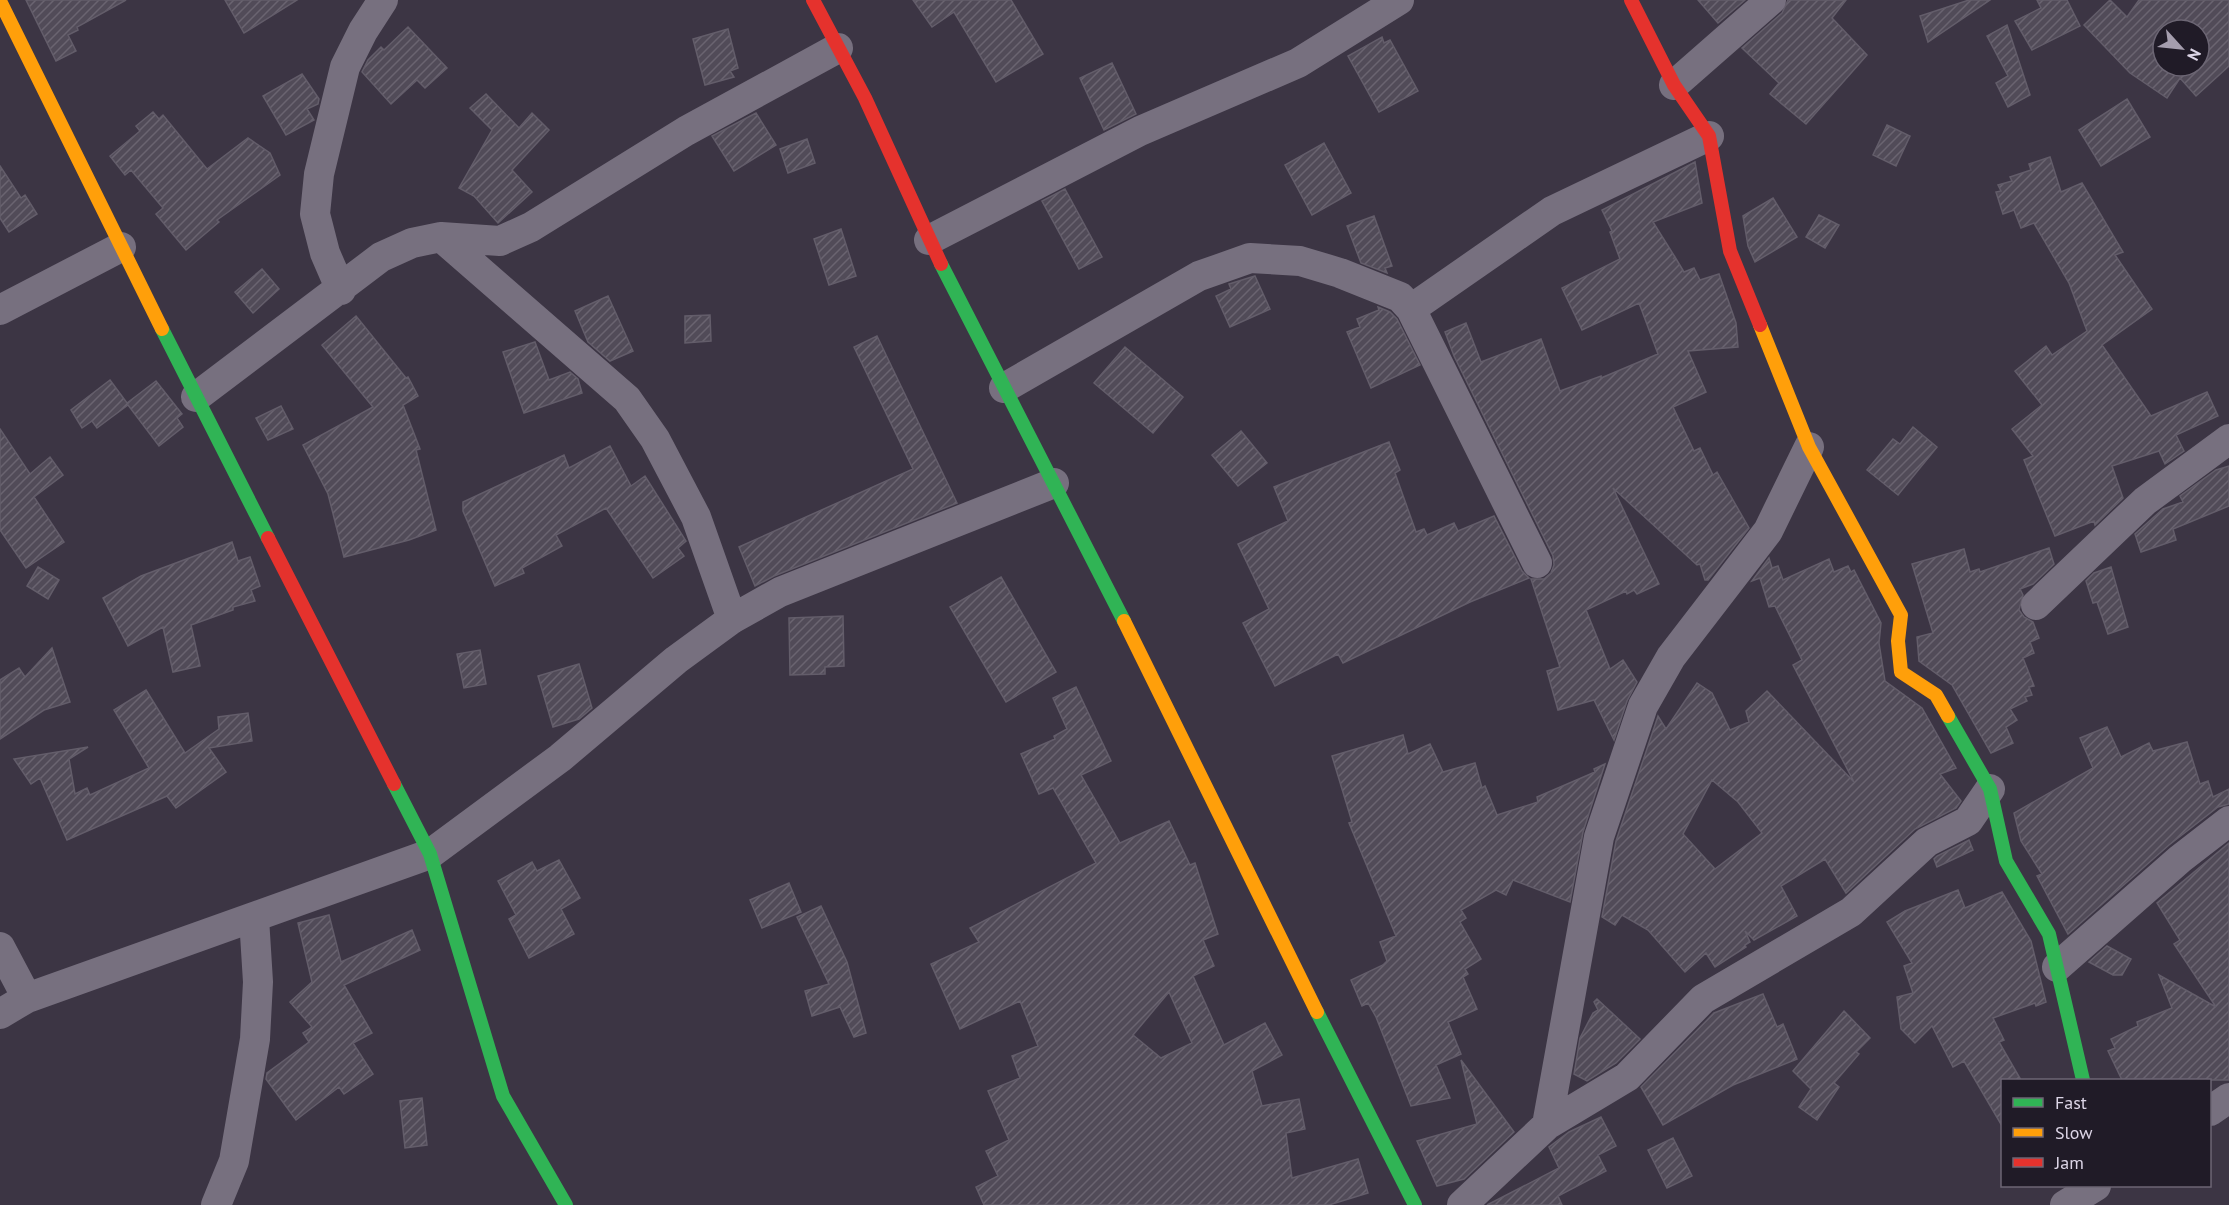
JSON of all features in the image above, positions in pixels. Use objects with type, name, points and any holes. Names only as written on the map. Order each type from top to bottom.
[{"type":"street","points":[[341,290],[324,253],[315,214],[319,174],[345,67],[363,31],[383,0]]},
{"type":"street","points":[[813,0],[865,98],[930,240],[1415,1205]]},
{"type":"street","points":[[930,240],[1140,130],[1298,63],[1400,0]]},
{"type":"street","points":[[1631,0],[1674,86],[1708,136],[1730,251],[1809,447],[1901,615],[1898,641],[1901,672],[1936,695],[1990,789],[2006,861],[2049,934],[2083,1079]]},
{"type":"street","points":[[1674,86],[1771,0]]},
{"type":"street","points":[[0,1],[196,397],[430,854],[503,1096],[566,1205]]},
{"type":"street","points":[[196,397],[341,290],[381,257],[412,243],[441,237],[500,241],[531,227],[686,131],[838,48]]},
{"type":"street","points":[[1412,309],[1552,211],[1708,136]]},
{"type":"street","points":[[441,237],[627,399],[655,439],[696,517],[732,619]]},
{"type":"street","points":[[0,310],[121,247]]},
{"type":"street","points":[[1004,388],[1200,276],[1250,258],[1300,261],[1341,273],[1400,297],[1412,309],[1537,563]]},
{"type":"street","points":[[2036,605],[2145,501],[2229,439]]},
{"type":"street","points":[[1548,1125],[1599,837],[1643,706],[1671,657],[1768,531],[1809,447]]},
{"type":"street","points":[[0,1014],[27,998],[430,854],[560,758],[676,660],[732,619],[780,592],[1054,483]]},
{"type":"street","points":[[1462,1205],[1548,1125],[1627,1077],[1703,999],[1851,912],[1928,842],[1968,821],[1990,789]]},
{"type":"street","points":[[2057,967],[2136,897],[2229,821]]},
{"type":"street","points":[[216,1205],[234,1161],[255,1038],[258,982],[254,918]]},
{"type":"street","points":[[0,947],[27,998]]},
{"type":"street","points":[[2211,1110],[2229,1098]]},
{"type":"street","points":[[2065,1205],[2093,1187]]},
{"type":"building","points":[[26,0],[126,0],[77,27],[78,30],[68,35],[76,51],[56,61]]},
{"type":"building","points":[[225,0],[297,0],[244,33]]},
{"type":"building","points":[[913,0],[1011,0],[1043,54],[996,82],[954,12],[932,27]]},
{"type":"building","points":[[1698,0],[1745,0],[1718,23]]},
{"type":"building","points":[[1788,0],[1846,0],[1832,18],[1867,55],[1806,124],[1770,94],[1779,83],[1742,48],[1782,13]]},
{"type":"building","points":[[1969,0],[1990,0],[1928,42],[1920,16]]},
{"type":"building","points":[[2037,0],[2067,0],[2080,26],[2032,50],[2015,21],[2041,8]]},
{"type":"building","points":[[2110,0],[2127,17],[2139,0],[2229,0],[2229,66],[2196,96],[2180,78],[2167,98],[2130,73],[2084,25]]},
{"type":"building","points":[[2007,25],[2030,95],[2008,107],[1996,83],[2008,76],[1987,36]]},
{"type":"building","points":[[408,27],[447,68],[425,88],[417,80],[391,104],[362,72],[368,60],[381,47],[384,50]]},
{"type":"building","points":[[728,29],[738,68],[730,71],[734,77],[705,85],[693,39]]},
{"type":"building","points":[[1382,37],[1384,43],[1390,40],[1418,91],[1379,112],[1348,56]]},
{"type":"building","points":[[1112,63],[1136,114],[1104,130],[1080,78]]},
{"type":"building","points":[[302,74],[319,99],[318,104],[307,109],[314,120],[286,135],[263,96]]},
{"type":"building","points":[[486,94],[519,128],[532,113],[549,130],[512,170],[532,192],[498,223],[474,196],[459,188],[492,130],[470,108]]},
{"type":"building","points":[[2127,99],[2150,137],[2101,166],[2079,130]]},
{"type":"building","points":[[153,112],[159,119],[163,115],[207,169],[248,138],[270,153],[280,175],[217,220],[219,222],[186,250],[156,214],[163,208],[131,170],[125,175],[110,156],[140,131],[136,126]]},
{"type":"building","points":[[756,113],[776,145],[734,171],[712,136]]},
{"type":"building","points":[[1887,125],[1910,136],[1896,166],[1873,155]]},
{"type":"building","points":[[807,139],[815,163],[788,173],[780,149]]},
{"type":"building","points":[[1324,143],[1351,193],[1312,215],[1285,165]]},
{"type":"building","points":[[2050,157],[2061,192],[2082,183],[2123,252],[2115,255],[2152,309],[2102,345],[2151,416],[2207,392],[2218,416],[2176,435],[2184,451],[2165,464],[2159,451],[2112,466],[2123,498],[2095,525],[2094,521],[2055,536],[2024,460],[2033,456],[2012,429],[2042,405],[2015,371],[2046,346],[2052,355],[2087,331],[2069,283],[2034,223],[2021,228],[2014,210],[2003,214],[1996,192],[2001,191],[1998,185],[2012,181],[2010,177],[2031,170],[2029,164]]},
{"type":"building","points":[[1695,162],[1702,203],[1653,222],[1684,272],[1694,268],[1700,280],[1719,274],[1736,323],[1738,347],[1688,351],[1706,392],[1673,407],[1694,451],[1700,448],[1713,475],[1717,472],[1749,528],[1708,580],[1705,580],[1700,564],[1697,565],[1613,488],[1659,584],[1637,594],[1634,590],[1627,594],[1626,591],[1586,610],[1610,669],[1623,660],[1637,682],[1627,701],[1614,740],[1594,700],[1558,710],[1547,671],[1560,667],[1531,579],[1544,579],[1551,573],[1554,565],[1553,556],[1454,356],[1445,332],[1466,323],[1481,362],[1541,339],[1560,391],[1601,376],[1601,378],[1658,354],[1639,303],[1582,330],[1562,288],[1620,259],[1610,232],[1612,231],[1602,210]]},
{"type":"building","points":[[0,166],[21,198],[25,195],[37,214],[9,232],[0,218]]},
{"type":"building","points":[[1065,189],[1102,257],[1079,269],[1042,201]]},
{"type":"building","points":[[1773,198],[1797,237],[1755,262],[1748,246],[1743,216]]},
{"type":"building","points":[[1819,215],[1839,225],[1825,248],[1806,237]]},
{"type":"building","points":[[1374,216],[1392,266],[1385,268],[1387,273],[1361,263],[1347,226]]},
{"type":"building","points":[[841,229],[856,276],[829,285],[814,239]]},
{"type":"building","points":[[262,269],[279,289],[253,313],[235,292]]},
{"type":"building","points":[[1255,276],[1270,309],[1230,327],[1216,296],[1231,289],[1229,284]]},
{"type":"building","points":[[608,296],[633,351],[610,361],[588,342],[575,311]]},
{"type":"building","points":[[1378,307],[1390,312],[1397,319],[1420,365],[1371,388],[1347,332],[1360,327],[1357,319],[1379,310]]},
{"type":"building","points":[[710,315],[711,341],[685,343],[685,316]]},
{"type":"building","points":[[356,316],[406,378],[408,377],[418,396],[403,405],[420,449],[416,450],[436,530],[409,540],[344,557],[328,494],[303,445],[373,407],[322,345]]},
{"type":"building","points":[[877,336],[957,503],[774,576],[755,586],[739,547],[913,469],[854,347]]},
{"type":"building","points":[[535,342],[549,380],[570,372],[578,379],[582,393],[524,413],[503,352]]},
{"type":"building","points":[[1125,347],[1183,397],[1153,433],[1094,383]]},
{"type":"building","points":[[110,380],[127,403],[156,381],[182,414],[177,418],[183,427],[159,446],[128,405],[97,428],[92,421],[82,428],[71,410]]},
{"type":"building","points":[[281,406],[293,429],[268,440],[256,418]]},
{"type":"building","points":[[1913,427],[1937,447],[1898,495],[1867,470],[1893,439],[1900,444]]},
{"type":"building","points":[[0,429],[30,474],[50,457],[63,475],[34,497],[64,542],[26,568],[0,530]]},
{"type":"building","points":[[1241,431],[1267,463],[1238,486],[1212,455]]},
{"type":"building","points":[[1389,442],[1400,470],[1395,473],[1416,532],[1424,529],[1427,535],[1454,523],[1458,531],[1494,516],[1522,571],[1529,578],[1470,602],[1343,663],[1338,654],[1275,686],[1243,623],[1269,609],[1238,544],[1288,521],[1274,487]]},
{"type":"building","points":[[610,446],[631,486],[645,476],[686,541],[678,548],[684,556],[653,578],[606,508],[556,535],[562,546],[522,568],[524,573],[495,586],[463,511],[463,502],[564,455],[569,468]]},
{"type":"building","points":[[2229,466],[2229,506],[2173,529],[2176,540],[2141,552],[2135,534],[2163,509],[2183,502],[2180,496],[2216,470]]},
{"type":"building","points":[[232,542],[238,561],[250,557],[260,586],[251,590],[255,601],[233,607],[233,610],[191,625],[200,666],[173,672],[163,627],[128,646],[103,598],[141,576]]},
{"type":"building","points":[[2049,548],[2054,564],[2033,584],[2020,589],[2023,595],[2019,610],[2024,617],[2033,622],[2039,638],[2030,642],[2034,653],[2023,658],[2034,686],[2029,687],[2032,695],[2025,697],[2027,701],[2010,709],[2017,720],[2006,727],[2013,743],[1991,753],[1952,685],[1919,661],[1917,637],[1933,633],[1912,564],[1964,549],[1970,572],[1979,569],[1980,572]]},
{"type":"building","points":[[1769,558],[1772,568],[1778,566],[1783,580],[1829,559],[1834,572],[1848,566],[1851,572],[1854,570],[1881,623],[1879,643],[1885,681],[1922,708],[1956,768],[1940,774],[1961,801],[1956,808],[1915,829],[1846,893],[1825,859],[1781,886],[1797,916],[1754,940],[1745,931],[1750,942],[1745,945],[1746,947],[1715,967],[1706,953],[1685,972],[1648,930],[1622,915],[1615,925],[1602,917],[1616,841],[1658,716],[1666,729],[1697,683],[1712,693],[1730,730],[1749,722],[1746,711],[1767,691],[1854,782],[1793,665],[1802,660],[1775,606],[1769,607],[1760,578],[1752,581]],"holes":[[[1712,780],[1738,802],[1762,833],[1715,869],[1683,834]]]},
{"type":"building","points":[[38,567],[59,580],[48,599],[27,586]]},
{"type":"building","points":[[2111,567],[2128,627],[2108,634],[2097,602],[2093,603],[2086,581],[2094,573]]},
{"type":"building","points":[[1001,577],[1056,672],[1006,702],[950,607]]},
{"type":"building","points":[[843,616],[844,666],[825,667],[825,674],[790,675],[789,618]]},
{"type":"building","points":[[52,648],[70,702],[44,710],[0,739],[0,680],[19,668],[25,677]]},
{"type":"building","points":[[480,650],[486,684],[464,688],[457,654]]},
{"type":"building","points":[[579,664],[592,708],[579,719],[553,727],[538,676]]},
{"type":"building","points":[[1076,687],[1111,761],[1081,775],[1120,843],[1169,821],[1190,865],[1195,863],[1218,934],[1203,940],[1214,966],[1193,976],[1224,1045],[1265,1023],[1282,1055],[1252,1071],[1262,1106],[1299,1099],[1305,1129],[1286,1133],[1292,1178],[1358,1159],[1368,1193],[1329,1205],[984,1205],[976,1187],[998,1176],[986,1151],[1009,1140],[988,1091],[1020,1078],[1012,1056],[1038,1046],[1020,1001],[960,1029],[931,964],[979,942],[970,928],[1096,863],[1053,788],[1039,794],[1021,754],[1055,739],[1054,736],[1067,729],[1053,698]],"holes":[[[1169,992],[1192,1043],[1161,1058],[1133,1035]]]},
{"type":"building","points":[[146,690],[185,753],[219,729],[218,717],[248,713],[252,741],[209,748],[226,772],[176,808],[167,796],[67,840],[40,778],[31,784],[14,759],[88,747],[69,759],[75,794],[87,788],[90,795],[149,768],[114,710]]},
{"type":"building","points":[[2107,727],[2121,757],[2149,743],[2153,751],[2187,742],[2200,784],[2208,781],[2213,797],[2229,789],[2229,804],[2218,807],[2169,845],[2068,934],[2037,876],[2042,874],[2021,841],[2014,813],[2093,768],[2080,738]]},
{"type":"building","points":[[1403,735],[1408,754],[1430,744],[1443,772],[1475,763],[1482,788],[1485,786],[1497,815],[1538,802],[1537,797],[1595,772],[1594,769],[1605,764],[1583,832],[1570,902],[1513,880],[1506,895],[1496,890],[1461,910],[1466,918],[1460,922],[1481,959],[1465,969],[1468,974],[1463,977],[1477,1009],[1448,1022],[1461,1054],[1436,1065],[1450,1098],[1411,1106],[1376,1017],[1368,1003],[1362,1006],[1351,980],[1383,965],[1387,961],[1380,942],[1396,936],[1349,823],[1352,822],[1332,756]]},
{"type":"building","points":[[1969,840],[1973,850],[1937,867],[1934,859],[1937,856]]},
{"type":"building","points":[[2229,843],[2229,1080],[2122,1079],[2108,1051],[2115,1048],[2111,1039],[2138,1026],[2137,1022],[2172,1008],[2159,975],[2216,1007],[2174,944],[2180,940],[2157,903]]},
{"type":"building","points":[[559,860],[580,898],[561,909],[574,934],[529,958],[509,919],[516,915],[498,881],[532,862],[537,871]]},
{"type":"building","points":[[789,883],[801,912],[762,928],[750,900]]},
{"type":"building","points":[[1958,890],[1965,908],[2002,892],[2031,941],[2046,1002],[2036,1006],[2035,1003],[1993,1018],[2004,1040],[1999,1042],[2020,1079],[2001,1079],[2001,1124],[1964,1061],[1953,1067],[1932,1026],[1915,1043],[1901,1029],[1897,997],[1913,993],[1904,966],[1912,963],[1887,922],[1905,911]]},
{"type":"building","points":[[821,906],[847,962],[866,1033],[854,1037],[840,1007],[812,1016],[805,991],[829,984],[797,917]]},
{"type":"building","points":[[329,915],[341,962],[412,930],[420,950],[344,985],[372,1033],[353,1043],[373,1074],[344,1094],[339,1087],[296,1120],[266,1079],[267,1073],[309,1042],[303,1033],[312,1027],[290,1002],[312,982],[298,923]]},
{"type":"building","points":[[2107,946],[2131,959],[2122,975],[2113,975],[2089,962]]},
{"type":"building","points":[[1763,994],[1777,1027],[1783,1024],[1797,1059],[1733,1085],[1663,1125],[1641,1087],[1714,1013]]},
{"type":"building","points":[[1597,999],[1640,1039],[1616,1063],[1587,1081],[1574,1074],[1580,1038],[1593,1013],[1598,1010],[1594,1002]]},
{"type":"building","points":[[1844,1011],[1870,1038],[1856,1052],[1859,1054],[1834,1083],[1839,1087],[1817,1120],[1799,1107],[1811,1089],[1793,1071]]},
{"type":"building","points":[[1461,1060],[1514,1132],[1464,1179],[1437,1186],[1417,1141],[1477,1124]]},
{"type":"building","points":[[422,1098],[427,1145],[405,1148],[400,1101]]},
{"type":"building","points":[[1601,1117],[1616,1146],[1598,1155],[1606,1171],[1558,1196],[1562,1205],[1487,1205],[1559,1168],[1549,1147],[1569,1132]]},
{"type":"building","points":[[1673,1138],[1692,1176],[1667,1188],[1648,1150]]},
{"type":"traffic: fast","points":[[941,264],[1124,621]]},
{"type":"traffic: fast","points":[[162,329],[268,538]]},
{"type":"traffic: fast","points":[[1948,716],[1990,789],[2006,861],[2049,934],[2083,1079]]},
{"type":"traffic: fast","points":[[394,784],[430,854],[503,1096],[566,1205]]},
{"type":"traffic: fast","points":[[1317,1012],[1415,1205]]},
{"type":"traffic: slow","points":[[0,1],[162,329]]},
{"type":"traffic: slow","points":[[1760,325],[1809,447],[1901,615],[1898,641],[1901,672],[1936,695],[1948,716]]},
{"type":"traffic: slow","points":[[1124,621],[1317,1012]]},
{"type":"traffic: jam","points":[[813,0],[865,98],[941,264]]},
{"type":"traffic: jam","points":[[1631,0],[1674,85],[1709,136],[1730,251],[1760,325]]},
{"type":"traffic: jam","points":[[268,538],[394,784]]}]
